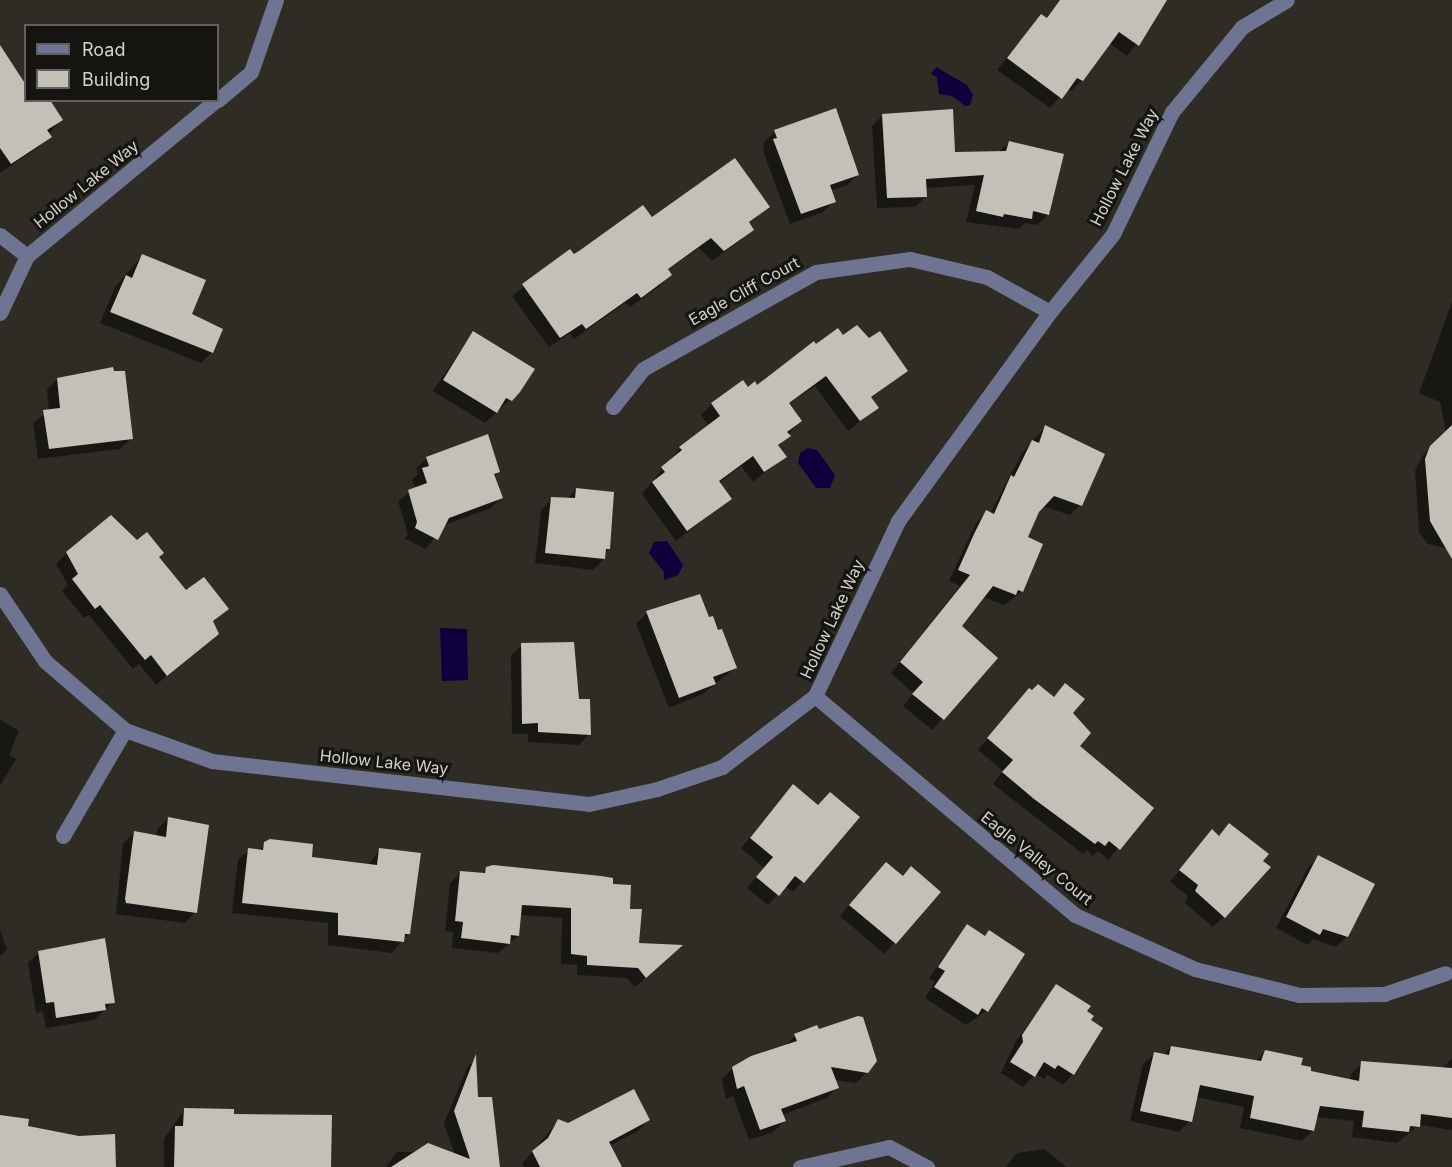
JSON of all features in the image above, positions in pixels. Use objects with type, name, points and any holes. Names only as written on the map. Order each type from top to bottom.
[{"type":"street","name":"Hollow Lake Way","points":[[219,98],[251,72],[276,0]]},
{"type":"street","name":"Hollow Lake Way","points":[[0,594],[45,662],[125,730],[212,761],[589,804],[657,789],[722,766],[816,696],[898,521],[1050,312],[1113,234],[1172,112],[1242,27],[1287,0]]},
{"type":"street","name":"Hollow Lake Way","points":[[0,313],[27,256],[215,102]]},
{"type":"street","points":[[0,235],[27,256]]},
{"type":"street","name":"Eagle Cliff Court","points":[[613,407],[643,369],[816,272],[910,259],[987,277],[1050,312]]},
{"type":"street","name":"Eagle Valley Court","points":[[816,696],[1075,915],[1195,969],[1299,995],[1384,994],[1446,973]]},
{"type":"street","points":[[63,836],[125,730]]},
{"type":"street","points":[[800,1167],[889,1147],[927,1167]]},
{"type":"shaded area","points":[[936,67],[967,85],[973,95],[970,105],[965,106],[952,96],[939,94],[937,77],[931,74]]},
{"type":"shaded area","points":[[808,448],[817,450],[835,475],[830,488],[816,488],[798,463],[800,453]]},
{"type":"shaded area","points":[[667,541],[683,565],[678,575],[664,580],[664,572],[649,553],[654,542]]},
{"type":"shaded area","points":[[440,628],[467,629],[468,680],[442,681]]},
{"type":"building","points":[[1060,0],[1167,0],[1139,46],[1119,32],[1083,81],[1077,78],[1062,99],[1007,58],[1041,14],[1047,18]]},
{"type":"building","points":[[0,45],[24,82],[24,102],[51,102],[63,120],[47,130],[52,137],[11,164],[0,148]]},
{"type":"building","points":[[836,108],[859,175],[830,185],[836,202],[801,214],[773,139],[777,138],[774,130]]},
{"type":"building","points":[[953,109],[955,152],[1006,151],[1009,141],[1064,154],[1049,215],[1033,211],[1032,219],[1004,214],[1003,217],[976,211],[984,175],[926,179],[927,197],[887,198],[882,114]]},
{"type":"building","points":[[735,158],[770,207],[749,222],[754,230],[724,251],[711,238],[668,269],[672,275],[641,298],[637,293],[586,329],[582,324],[560,338],[522,284],[570,249],[574,254],[579,251],[643,205],[652,217]]},
{"type":"building","points":[[142,254],[206,280],[192,314],[223,329],[213,353],[110,312],[126,275],[132,278]]},
{"type":"building","points":[[857,325],[869,338],[880,331],[908,371],[871,397],[879,408],[860,421],[826,376],[789,403],[802,421],[787,432],[791,436],[778,445],[787,457],[764,472],[753,456],[719,481],[732,499],[687,531],[652,482],[665,472],[661,467],[682,450],[679,447],[720,416],[711,403],[743,380],[748,387],[755,381],[757,385],[814,341],[816,344],[838,328],[843,335]]},
{"type":"building","points":[[473,331],[535,369],[520,392],[512,401],[506,398],[497,413],[443,380]]},
{"type":"building","points":[[113,367],[114,371],[125,371],[133,439],[49,449],[43,410],[60,408],[57,378]]},
{"type":"building","points":[[1045,425],[1105,454],[1082,506],[1054,496],[1039,512],[1028,537],[1043,544],[1023,592],[1018,590],[1016,595],[993,586],[962,626],[998,658],[944,720],[912,694],[923,682],[900,662],[970,575],[958,570],[986,510],[994,514],[1011,475],[1014,477],[1032,440],[1039,443]]},
{"type":"building","points":[[1452,425],[1452,559],[1430,521],[1425,459],[1430,446]]},
{"type":"building","points":[[488,434],[500,472],[494,474],[503,498],[449,518],[438,540],[415,528],[417,522],[408,490],[427,483],[422,468],[429,466],[426,457]]},
{"type":"building","points":[[576,488],[614,492],[610,549],[606,549],[605,559],[545,553],[551,497],[575,498]]},
{"type":"building","points":[[111,515],[137,540],[147,532],[164,553],[159,557],[186,590],[204,577],[229,609],[213,621],[219,634],[167,676],[151,655],[145,660],[100,605],[95,609],[72,579],[78,574],[66,552]]},
{"type":"building","points":[[700,594],[709,617],[713,616],[718,630],[722,629],[737,668],[713,677],[716,684],[679,698],[646,611]]},
{"type":"building","points":[[574,642],[579,699],[590,699],[591,735],[538,732],[538,723],[522,724],[521,643]]},
{"type":"building","points":[[1065,683],[1085,699],[1073,713],[1091,733],[1080,746],[1154,808],[1120,850],[1109,841],[1105,846],[1098,841],[1095,844],[1034,799],[1002,772],[1013,760],[987,738],[1029,688],[1032,690],[1038,684],[1054,697]]},
{"type":"building","points":[[793,784],[818,805],[830,792],[860,817],[804,883],[795,876],[779,896],[756,877],[773,857],[750,838]]},
{"type":"building","points":[[168,817],[209,825],[197,913],[126,903],[134,831],[166,837]]},
{"type":"building","points":[[1229,823],[1269,854],[1263,861],[1271,867],[1225,918],[1195,891],[1198,885],[1179,870],[1212,829],[1219,836]]},
{"type":"building","points":[[270,839],[313,844],[312,857],[377,865],[379,848],[421,853],[410,934],[405,934],[404,942],[338,935],[338,913],[242,903],[248,848],[263,850],[264,842]]},
{"type":"building","points":[[1318,855],[1375,884],[1348,937],[1323,929],[1320,935],[1286,917]]},
{"type":"building","points":[[886,862],[903,876],[911,866],[941,892],[896,944],[849,905]]},
{"type":"building","points":[[493,865],[601,876],[613,878],[613,884],[631,885],[630,909],[642,909],[639,943],[683,945],[646,978],[638,968],[587,965],[587,956],[571,954],[571,908],[522,905],[519,936],[511,935],[510,944],[461,938],[463,922],[455,921],[460,871],[485,873],[486,867]]},
{"type":"building","points":[[967,924],[985,936],[989,930],[1025,954],[988,1012],[982,1008],[978,1015],[934,987],[945,971],[938,967]]},
{"type":"building","points":[[105,938],[115,1003],[105,1004],[106,1010],[56,1018],[54,1002],[46,1003],[38,951]]},
{"type":"building","points":[[1056,984],[1091,1006],[1087,1011],[1094,1016],[1091,1020],[1103,1028],[1074,1075],[1058,1065],[1055,1069],[1044,1062],[1035,1077],[1010,1062],[1023,1042],[1022,1035]]},
{"type":"building","points":[[858,1016],[863,1017],[877,1061],[868,1073],[831,1067],[839,1088],[781,1109],[786,1121],[760,1130],[744,1086],[737,1089],[732,1067],[751,1056],[797,1041],[794,1034],[817,1025],[819,1029]]},
{"type":"building","points":[[1171,1046],[1261,1061],[1265,1050],[1303,1058],[1301,1065],[1311,1067],[1311,1071],[1359,1081],[1361,1061],[1452,1068],[1452,1118],[1421,1114],[1420,1127],[1410,1126],[1409,1132],[1362,1127],[1364,1111],[1320,1106],[1314,1131],[1250,1118],[1254,1096],[1200,1085],[1192,1122],[1140,1111],[1154,1052],[1169,1055]]},
{"type":"building","points":[[476,1054],[478,1097],[492,1097],[500,1167],[391,1167],[428,1143],[470,1159],[454,1111]]},
{"type":"building","points":[[634,1089],[650,1120],[609,1142],[622,1167],[540,1167],[532,1151],[548,1138],[558,1119],[568,1123]]},
{"type":"building","points":[[184,1108],[234,1109],[234,1114],[332,1115],[331,1167],[174,1167],[175,1126],[183,1126]]},
{"type":"building","points":[[0,1115],[29,1119],[28,1126],[79,1136],[115,1134],[116,1167],[0,1167]]}]
